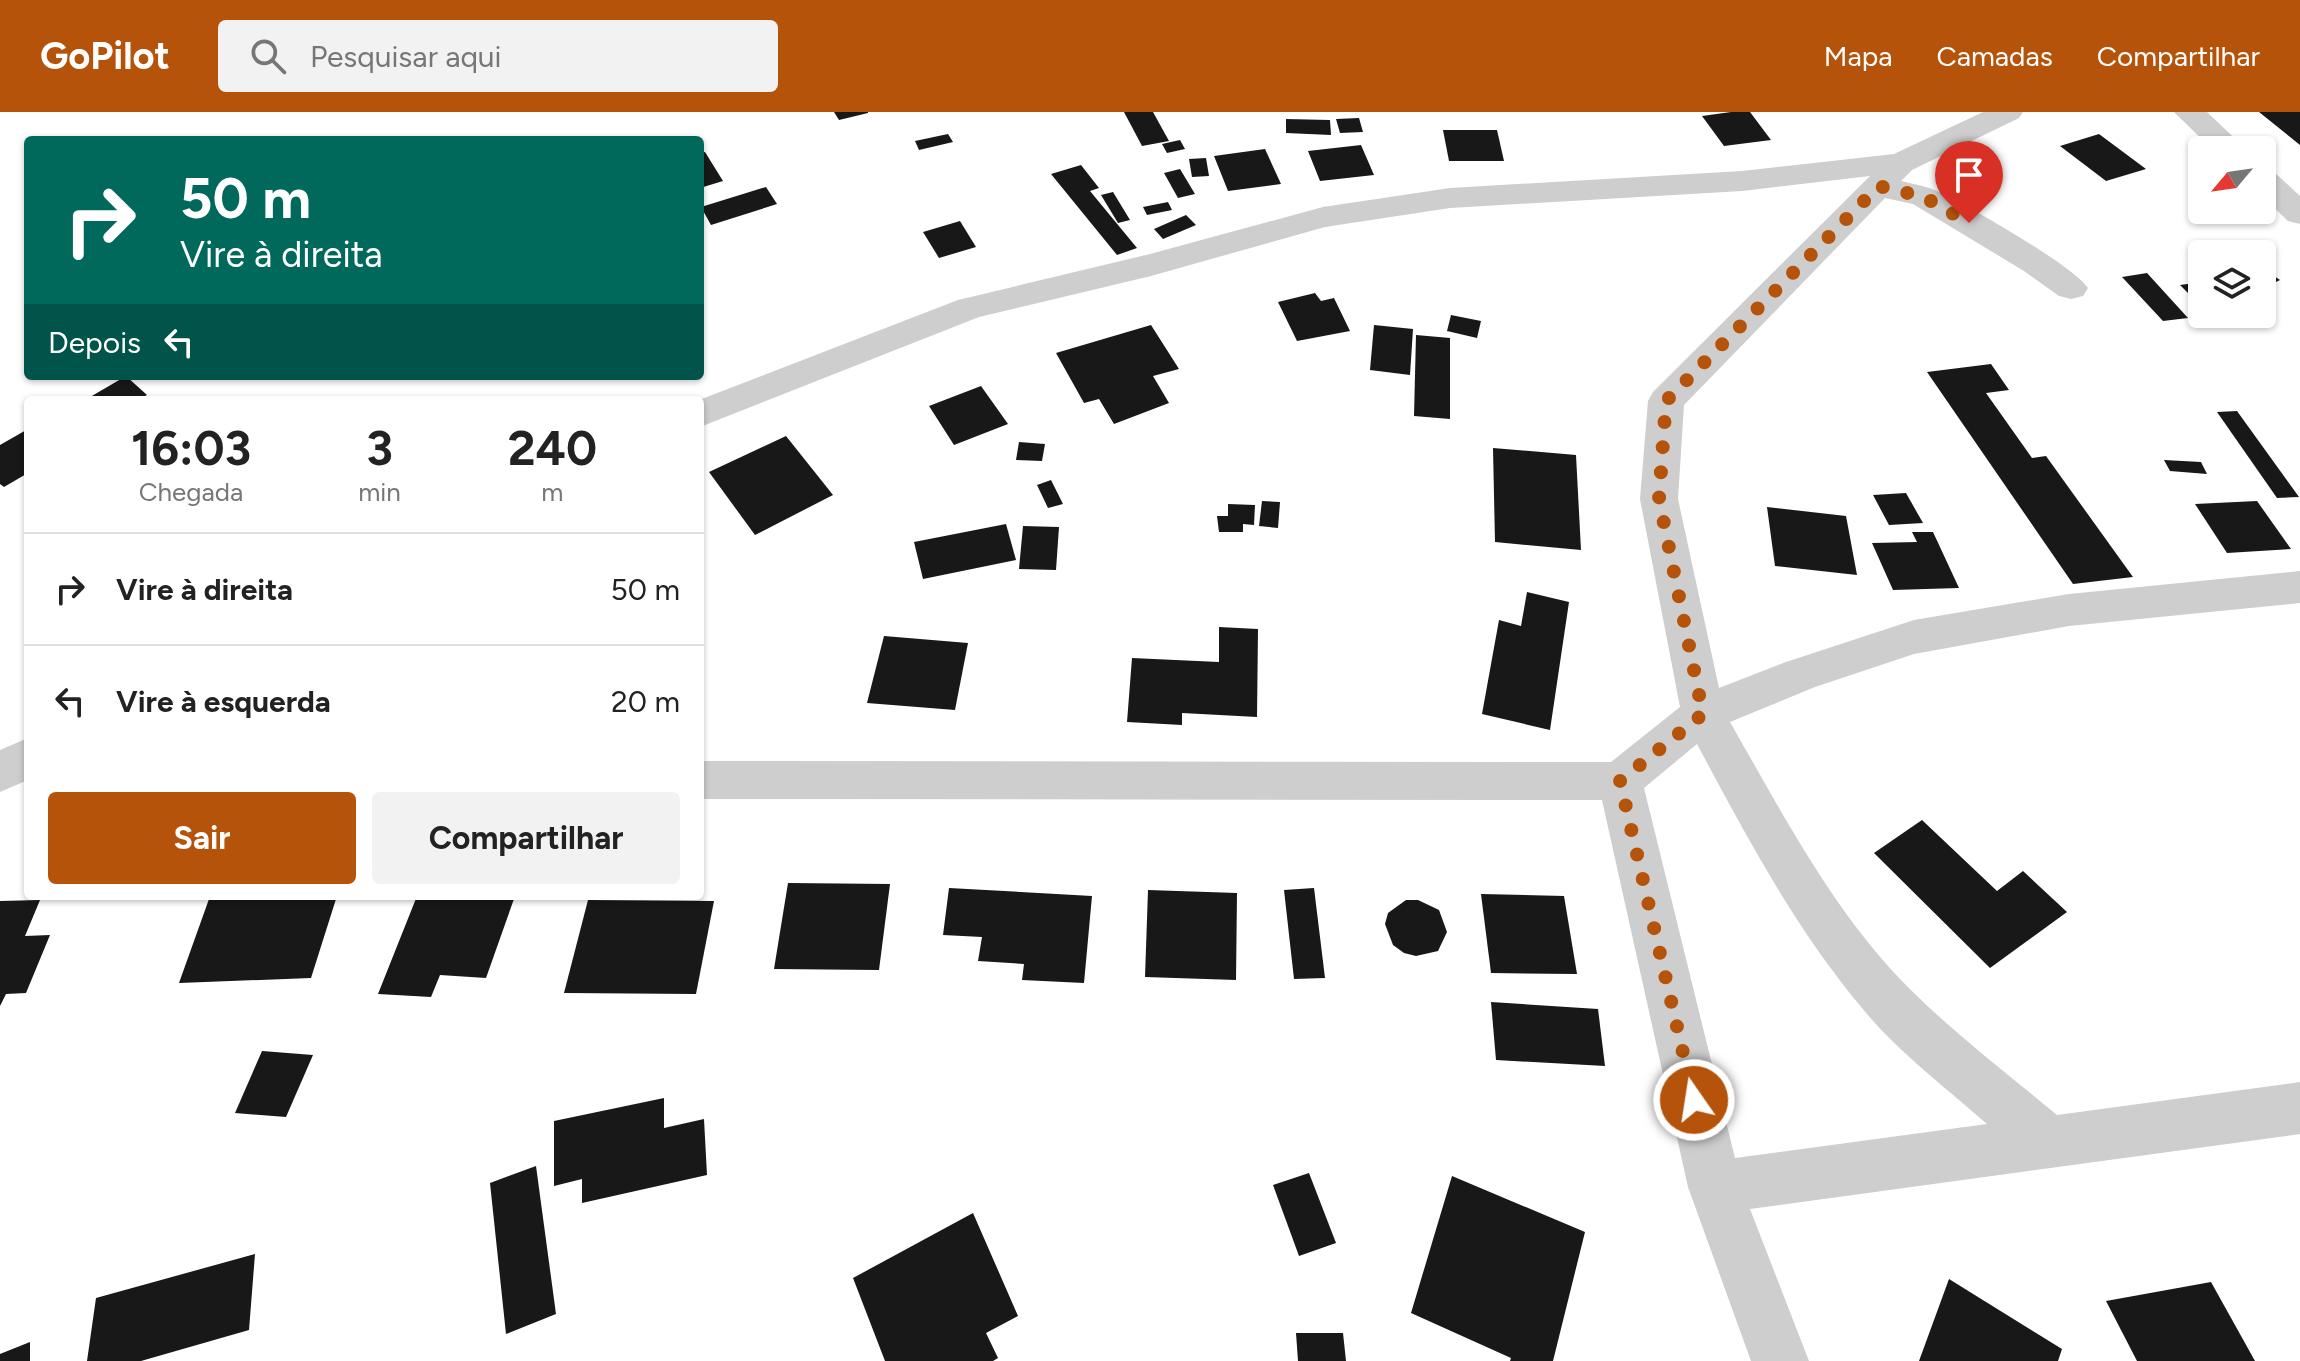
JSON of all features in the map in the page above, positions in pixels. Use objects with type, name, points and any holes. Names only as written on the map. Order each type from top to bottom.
[{"type":"street","points":[[2008,112],[1890,175],[1666,401],[1659,499],[1703,714],[1772,839],[1832,931],[1881,994],[1954,1062],[2049,1142]]},
{"type":"street","points":[[2189,112],[2216,136]]},
{"type":"street","points":[[704,412],[970,308],[1151,265],[1323,217],[1450,198],[1890,175],[2036,263],[2071,288]]},
{"type":"street","points":[[704,780],[1620,781],[1703,714],[1801,674],[1914,637],[2069,610],[2300,587]]},
{"type":"street","points":[[0,774],[24,759]]},
{"type":"street","points":[[0,774],[24,775]]},
{"type":"street","points":[[1620,781],[1715,1187],[1780,1361]]},
{"type":"street","points":[[1715,1187],[2300,1108]]},
{"type":"building","points":[[834,112],[868,112],[868,113],[839,120]]},
{"type":"building","points":[[1124,112],[1153,112],[1169,141],[1142,146]]},
{"type":"building","points":[[1750,112],[1771,140],[1724,146],[1702,116]]},
{"type":"building","points":[[2259,112],[2300,112],[2300,145]]},
{"type":"building","points":[[1359,118],[1363,132],[1340,133],[1336,119]]},
{"type":"building","points":[[1286,119],[1330,120],[1331,135],[1286,133]]},
{"type":"building","points":[[1443,130],[1497,130],[1504,161],[1449,161]]},
{"type":"building","points":[[948,134],[953,142],[919,150],[915,141]]},
{"type":"building","points":[[2099,134],[2146,169],[2106,181],[2060,146]]},
{"type":"building","points":[[1180,140],[1185,149],[1167,153],[1162,144]]},
{"type":"building","points":[[1361,145],[1374,175],[1320,181],[1308,151]]},
{"type":"building","points":[[1265,149],[1281,184],[1228,191],[1214,156]]},
{"type":"building","points":[[704,152],[723,181],[704,187]]},
{"type":"building","points":[[1206,158],[1209,176],[1192,177],[1189,159]]},
{"type":"building","points":[[1081,165],[1099,188],[1090,191],[1137,248],[1117,255],[1051,174]]},
{"type":"building","points":[[1180,169],[1195,194],[1178,198],[1164,173]]},
{"type":"building","points":[[766,187],[777,204],[711,225],[704,206]]},
{"type":"building","points":[[1113,192],[1130,220],[1118,223],[1101,195]]},
{"type":"building","points":[[1168,202],[1172,210],[1147,215],[1143,207]]},
{"type":"building","points":[[1186,215],[1196,225],[1163,239],[1154,229]]},
{"type":"building","points":[[960,221],[976,247],[939,258],[923,232]]},
{"type":"building","points":[[2147,273],[2188,318],[2163,321],[2122,277]]},
{"type":"building","points":[[1315,293],[1321,301],[1334,298],[1350,331],[1297,341],[1278,302]]},
{"type":"building","points":[[1451,315],[1481,321],[1477,338],[1447,331]]},
{"type":"building","points":[[1151,325],[1179,369],[1153,376],[1169,403],[1114,424],[1099,399],[1084,403],[1056,353]]},
{"type":"building","points":[[1374,325],[1413,329],[1410,375],[1370,370]]},
{"type":"building","points":[[1416,335],[1450,338],[1450,419],[1414,416]]},
{"type":"building","points":[[1991,364],[2009,390],[1986,393],[2032,458],[2046,456],[2133,577],[2073,584],[1927,372]]},
{"type":"building","points":[[119,380],[130,380],[147,395],[145,396],[92,396]]},
{"type":"building","points":[[981,386],[1008,424],[954,445],[929,406]]},
{"type":"building","points":[[2237,411],[2299,497],[2277,498],[2217,412]]},
{"type":"building","points":[[24,431],[24,475],[4,487],[0,484],[0,445]]},
{"type":"building","points":[[786,436],[833,495],[755,535],[709,472]]},
{"type":"building","points":[[1019,442],[1045,444],[1042,461],[1016,460]]},
{"type":"building","points":[[1493,448],[1576,455],[1581,550],[1495,542]]},
{"type":"building","points":[[2164,460],[2201,462],[2207,474],[2170,471]]},
{"type":"building","points":[[1051,480],[1063,504],[1048,508],[1037,485]]},
{"type":"building","points":[[1906,493],[1923,523],[1889,525],[1873,495]]},
{"type":"building","points":[[1262,501],[1280,502],[1278,528],[1259,526]]},
{"type":"building","points":[[2257,501],[2291,549],[2227,553],[2195,504]]},
{"type":"building","points":[[1228,504],[1255,505],[1254,525],[1243,524],[1243,532],[1219,532],[1217,516],[1228,516]]},
{"type":"building","points":[[1767,507],[1846,516],[1857,575],[1775,566]]},
{"type":"building","points":[[1006,524],[1016,560],[923,579],[914,542]]},
{"type":"building","points":[[1023,526],[1059,527],[1056,570],[1019,569]]},
{"type":"building","points":[[1912,532],[1933,532],[1959,588],[1893,590],[1872,543],[1917,542]]},
{"type":"building","points":[[1527,592],[1569,602],[1550,730],[1482,714],[1499,620],[1521,626]]},
{"type":"building","points":[[1219,627],[1258,629],[1257,717],[1182,713],[1182,725],[1127,722],[1132,658],[1219,662]]},
{"type":"building","points":[[884,636],[968,643],[955,710],[867,703]]},
{"type":"building","points":[[1922,820],[1997,891],[2023,871],[2067,912],[1990,968],[1874,853]]},
{"type":"building","points":[[788,883],[890,884],[879,970],[774,969]]},
{"type":"building","points":[[949,888],[1092,896],[1084,983],[1022,980],[1024,964],[978,961],[982,937],[943,935]]},
{"type":"building","points":[[1314,888],[1325,978],[1294,979],[1284,890]]},
{"type":"building","points":[[1148,890],[1237,893],[1236,980],[1145,977]]},
{"type":"building","points":[[1481,894],[1564,896],[1577,974],[1491,973]]},
{"type":"building","points":[[40,900],[25,936],[50,935],[26,993],[6,994],[0,1006],[0,901]]},
{"type":"building","points":[[209,900],[336,900],[311,978],[179,983]]},
{"type":"building","points":[[415,900],[514,900],[486,978],[440,975],[431,997],[378,994]]},
{"type":"building","points":[[588,900],[714,901],[696,994],[564,993]]},
{"type":"building","points":[[1406,900],[1418,900],[1439,910],[1447,932],[1438,951],[1416,956],[1404,953],[1393,945],[1385,924],[1388,913]]},
{"type":"building","points":[[1491,1002],[1598,1009],[1605,1066],[1496,1060]]},
{"type":"building","points":[[262,1051],[313,1055],[286,1117],[235,1113]]},
{"type":"building","points":[[664,1098],[664,1128],[704,1119],[707,1175],[582,1203],[582,1179],[554,1186],[554,1121]]},
{"type":"building","points":[[536,1166],[556,1314],[506,1334],[490,1183]]},
{"type":"building","points":[[1309,1173],[1336,1243],[1299,1256],[1273,1185]]},
{"type":"building","points":[[1452,1176],[1585,1232],[1553,1361],[1510,1361],[1511,1358],[1411,1313]]},
{"type":"building","points":[[973,1213],[1018,1316],[986,1333],[998,1358],[993,1361],[885,1361],[853,1278]]},
{"type":"building","points":[[255,1254],[249,1330],[141,1361],[87,1361],[96,1298]]},
{"type":"building","points":[[1949,1279],[2062,1349],[2058,1361],[1919,1361]]},
{"type":"building","points":[[2211,1282],[2255,1361],[2137,1361],[2106,1301]]},
{"type":"building","points":[[1296,1333],[1343,1333],[1346,1361],[1298,1361]]},
{"type":"building","points":[[30,1342],[30,1361],[0,1361],[0,1354]]},
{"type":"route","points":[[1694,1100],[1620,781],[1703,714],[1659,499],[1666,401],[1879,186],[1924,197],[1969,223]]}]
